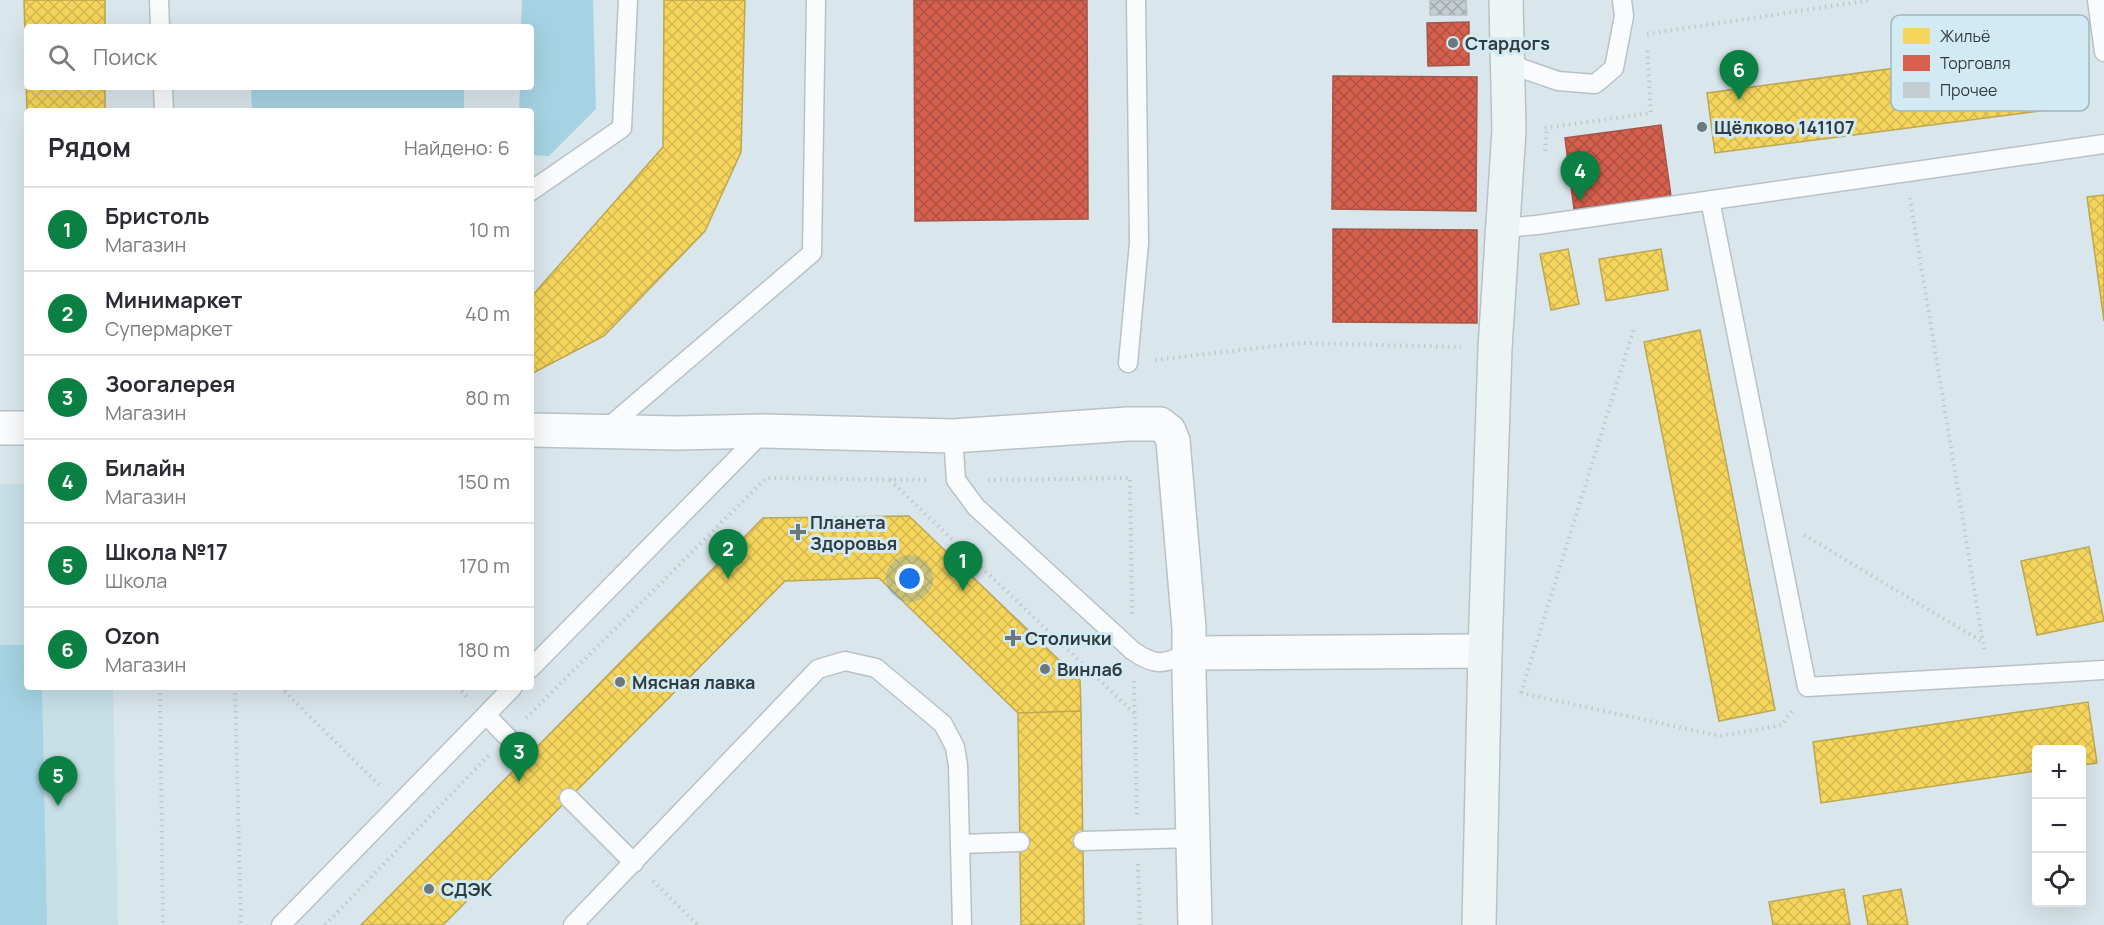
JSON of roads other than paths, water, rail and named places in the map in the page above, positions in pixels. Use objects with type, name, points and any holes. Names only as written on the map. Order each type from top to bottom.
[{"type":"street","points":[[1479,925],[1495,348],[1509,130],[1506,0]]},
{"type":"street","points":[[534,430],[677,433],[764,431],[953,436],[1128,424],[1160,424],[1169,431],[1173,441],[1190,628],[1195,925]]},
{"type":"street","points":[[0,428],[24,428]]},
{"type":"street","points":[[1189,653],[1485,651]]},
{"type":"lane","points":[[159,0],[160,24]]},
{"type":"lane","points":[[534,189],[622,128],[628,0]]},
{"type":"lane","points":[[605,430],[812,254],[816,0]]},
{"type":"lane","points":[[1128,363],[1139,243],[1136,0]]},
{"type":"lane","points":[[1509,64],[1558,81],[1595,84],[1614,68],[1624,15],[1622,0]]},
{"type":"lane","points":[[2097,0],[2104,52]]},
{"type":"lane","points":[[163,90],[164,108]]},
{"type":"lane","points":[[1503,228],[2104,144]]},
{"type":"lane","points":[[1710,200],[1807,687],[2104,670]]},
{"type":"lane","points":[[534,665],[764,431]]},
{"type":"lane","points":[[953,436],[956,480],[984,515],[1133,651],[1149,662],[1169,662],[1189,653]]},
{"type":"lane","points":[[573,925],[818,669],[845,661],[876,668],[943,724],[955,747],[958,765],[962,925]]},
{"type":"lane","points":[[281,925],[510,690]]},
{"type":"lane","points":[[486,715],[527,757]]},
{"type":"lane","points":[[569,798],[634,863]]},
{"type":"lane","points":[[1083,841],[1193,838]]},
{"type":"lane","points":[[961,844],[1020,842]]},
{"type":"place","name":"Стардогs","points":[[1453,43]]},
{"type":"place","name":"Ozon","points":[[1739,100]]},
{"type":"place","name":"Щёлково 141107","points":[[1702,127]]},
{"type":"place","name":"Билайн","points":[[1580,201]]},
{"type":"place","name":"Планета Здоровья","points":[[798,532]]},
{"type":"place","name":"Минимаркет","points":[[728,579]]},
{"type":"place","name":"Бристоль","points":[[963,591]]},
{"type":"place","name":"Столички","points":[[1013,638]]},
{"type":"place","name":"Винлаб","points":[[1045,669]]},
{"type":"place","name":"Мясная лавка","points":[[620,682]]},
{"type":"place","name":"Зоогалерея","points":[[519,782]]},
{"type":"place","name":"Школа №17","points":[[58,806]]},
{"type":"place","name":"СДЭК","points":[[429,889]]}]
